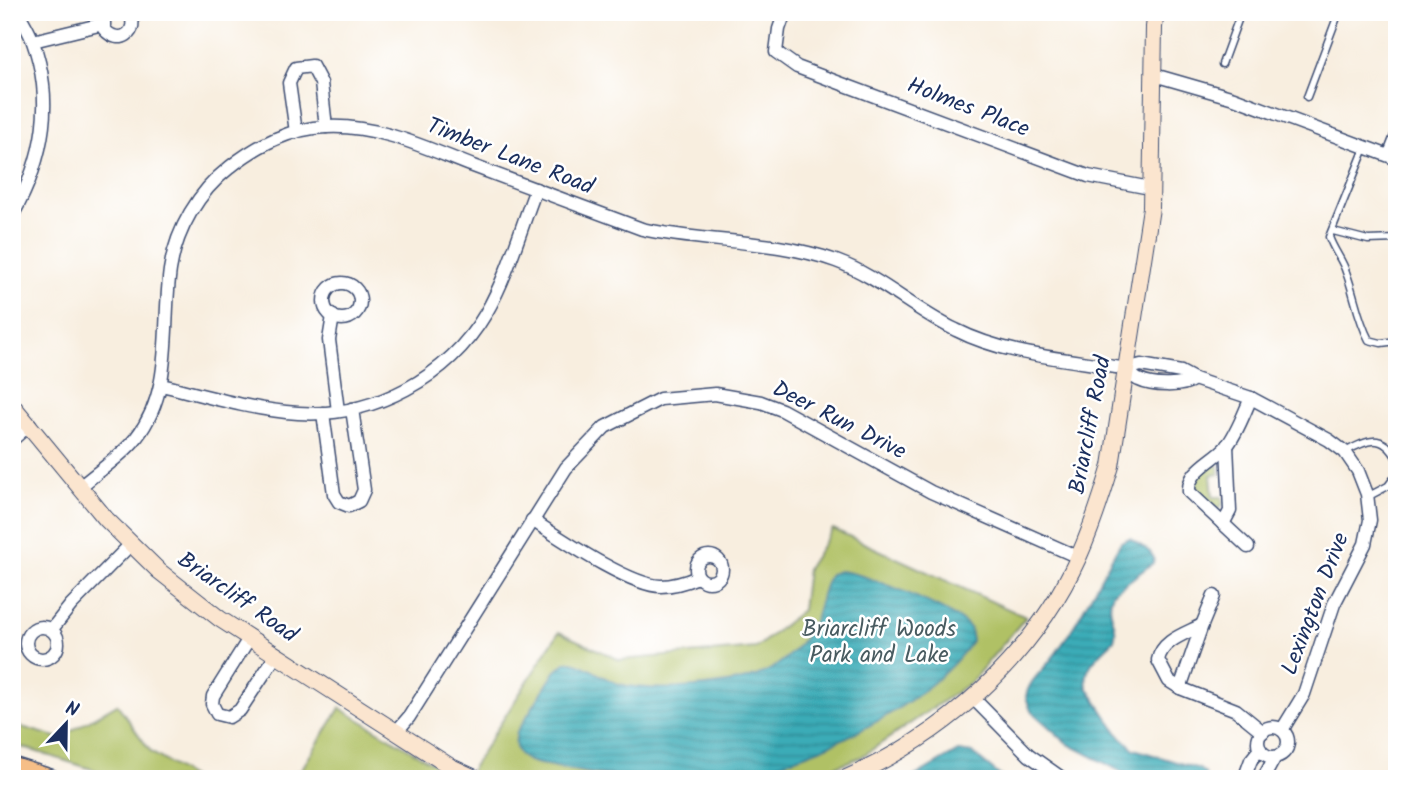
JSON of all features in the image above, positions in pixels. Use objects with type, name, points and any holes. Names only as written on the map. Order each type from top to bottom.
[{"type":"main road","points":[[12,767],[50,779]]},
{"type":"street","points":[[12,216],[29,187],[44,133],[43,86],[33,41],[19,12]]},
{"type":"street","points":[[33,41],[105,18],[107,33],[116,38],[122,37],[131,31],[133,25],[129,12]]},
{"type":"street","name":"Holmes Place","points":[[785,12],[779,29],[776,52],[797,67],[1088,176],[1150,188]]},
{"type":"street","name":"Briarcliff Road","points":[[844,779],[922,738],[973,698],[1035,630],[1058,595],[1078,557],[1099,506],[1111,466],[1151,208],[1156,12]]},
{"type":"street","points":[[296,132],[289,83],[296,68],[312,66],[321,83],[326,127]]},
{"type":"street","points":[[1154,75],[1234,98],[1392,157]]},
{"type":"street","name":"Timber Lane Road","points":[[80,487],[135,439],[147,421],[162,384],[170,271],[179,237],[189,215],[209,186],[234,163],[261,146],[296,132],[326,127],[358,128],[390,135],[642,229],[672,236],[800,250],[838,262],[875,279],[954,330],[989,345],[1127,369]]},
{"type":"street","points":[[162,384],[271,410],[323,413],[352,409],[382,400],[414,385],[441,366],[466,341],[486,313],[536,189]]},
{"type":"street","points":[[333,316],[329,340],[338,411]]},
{"type":"street","name":"Lexington Drive","points":[[1127,369],[1141,365],[1181,372],[1251,398],[1329,440],[1345,452],[1358,471],[1367,497],[1370,520],[1365,544],[1334,604],[1304,694],[1282,730],[1288,745],[1283,754],[1275,757],[1263,779]]},
{"type":"street","name":"Deer Run Drive","points":[[397,732],[566,468],[605,428],[660,399],[715,394],[761,402],[782,410],[931,492],[1078,557]]},
{"type":"street","points":[[1248,547],[1189,492],[1188,486],[1192,477],[1227,445],[1251,398]]},
{"type":"street","name":"Briarcliff Road","points":[[12,405],[130,545],[194,600],[451,767],[477,779]]},
{"type":"street","points":[[323,413],[334,494],[339,502],[349,506],[359,501],[364,490],[352,409]]},
{"type":"street","points":[[12,440],[30,424]]},
{"type":"street","points":[[1223,524],[1230,511],[1227,445]]},
{"type":"street","points":[[532,520],[627,577],[659,586],[683,584],[698,577]]},
{"type":"street","points":[[52,629],[71,605],[130,545]]},
{"type":"street","points":[[1180,688],[1214,596]]},
{"type":"street","points":[[1202,625],[1167,644],[1160,651],[1158,660],[1169,681],[1236,710],[1263,732]]},
{"type":"street","points":[[250,637],[212,696],[212,704],[217,714],[229,717],[240,710],[276,654]]},
{"type":"street","points":[[973,698],[1029,755],[1063,779]]},
{"type":"street","points":[[1275,757],[1266,755],[1260,748],[1259,739],[1263,732],[1271,728],[1282,730]]},
{"type":"street","points":[[1244,779],[1251,760],[1260,748]]},
{"type":"lane","points":[[1222,64],[1241,12]]},
{"type":"lane","points":[[1307,97],[1339,12]]},
{"type":"lane","points":[[1392,157],[1397,128]]},
{"type":"lane","points":[[1365,148],[1329,237],[1335,254],[1346,269],[1359,319],[1369,340],[1381,343],[1397,341]]},
{"type":"lane","points":[[1333,231],[1368,240],[1397,239]]},
{"type":"lane","points":[[1345,452],[1371,440],[1388,447],[1397,459]]},
{"type":"lane","points":[[1367,497],[1388,486],[1397,474]]},
{"type":"green space","points":[[1213,463],[1219,466],[1219,474],[1211,475],[1213,497],[1222,497],[1223,504],[1218,509],[1196,489],[1198,478]]},
{"type":"green space","name":"Briarcliff Woods Park and Lake","points":[[833,529],[1026,617],[971,682],[861,757],[801,779],[465,779],[559,632],[620,660],[756,648],[802,610],[807,569]]},
{"type":"green space","points":[[117,704],[151,752],[194,779],[123,779],[12,744],[12,724],[59,738]]},
{"type":"green space","points":[[340,708],[459,779],[275,779],[301,770]]},
{"type":"water","points":[[1130,538],[1150,552],[1154,558],[1153,563],[1113,593],[1110,607],[1115,628],[1114,640],[1090,667],[1087,687],[1119,735],[1134,749],[1199,769],[1205,773],[1206,779],[1139,779],[1126,774],[1068,744],[1031,711],[1026,697],[1032,682],[1070,632],[1121,542]]},
{"type":"water","name":"Briarcliff Woods Park and Lake","points":[[839,571],[886,585],[947,612],[970,628],[972,641],[934,682],[884,717],[830,745],[757,769],[694,779],[622,777],[535,763],[517,751],[517,732],[555,672],[566,662],[578,664],[614,682],[634,687],[692,687],[750,678],[776,666],[798,645],[815,620],[830,574]]},
{"type":"water","points":[[958,751],[972,753],[1004,779],[910,779]]}]
